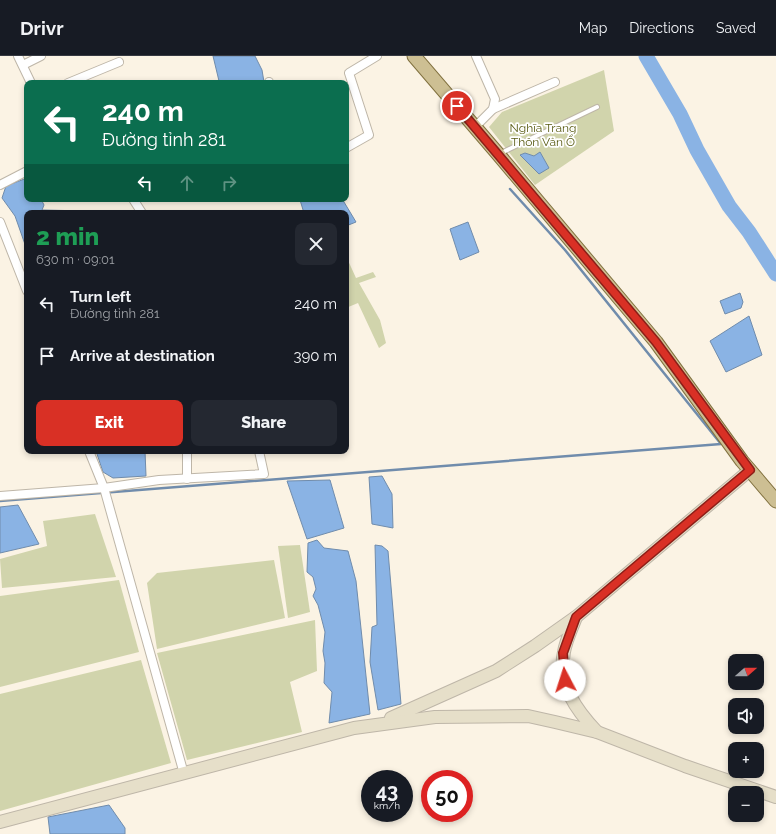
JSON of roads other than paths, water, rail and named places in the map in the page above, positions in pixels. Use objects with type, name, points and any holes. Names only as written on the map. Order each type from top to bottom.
[{"type":"main road","points":[[414,56],[656,342],[750,470],[776,501]]},
{"type":"main road","points":[[377,724],[496,670],[535,646],[576,617],[750,470]]},
{"type":"main road","points":[[576,617],[563,653],[563,671],[567,689],[573,703],[582,716],[597,732]]},
{"type":"main road","points":[[0,822],[354,728],[435,717],[528,716],[597,732],[686,766],[776,797]]},
{"type":"street","points":[[18,56],[30,80]]},
{"type":"street","points":[[23,65],[41,56]]},
{"type":"street","points":[[349,146],[369,135],[349,73],[377,56]]},
{"type":"street","points":[[476,56],[495,99],[493,109]]},
{"type":"street","points":[[75,80],[119,62]]},
{"type":"street","points":[[475,127],[493,109],[555,82]]},
{"type":"street","points":[[0,185],[24,173]]},
{"type":"street","points":[[0,222],[24,283]]},
{"type":"street","points":[[90,454],[104,488],[184,774]]},
{"type":"street","points":[[187,454],[187,479]]},
{"type":"street","points":[[0,496],[104,488],[159,480],[264,474],[261,454]]},
{"type":"lane","points":[[498,154],[597,107]]},
{"type":"water","points":[[213,56],[255,56],[262,70],[264,80],[219,80]]},
{"type":"water","points":[[540,152],[549,168],[539,174],[520,155],[525,153],[534,156]]},
{"type":"water","points":[[24,179],[24,202],[42,202],[44,205],[42,210],[24,210],[24,242],[15,216],[2,198],[6,186]]},
{"type":"water","points":[[301,202],[344,202],[349,210],[303,210]]},
{"type":"water","points":[[349,210],[356,222],[349,225]]},
{"type":"water","points":[[468,222],[479,252],[460,260],[450,229]]},
{"type":"water","points":[[740,293],[743,302],[741,308],[725,314],[720,301]]},
{"type":"water","points":[[749,316],[762,355],[726,372],[710,341]]},
{"type":"water","points":[[97,454],[145,454],[146,476],[113,478],[103,472]]},
{"type":"water","points":[[382,476],[392,494],[393,528],[372,524],[369,477]]},
{"type":"water","points":[[330,480],[344,528],[307,539],[287,481]]},
{"type":"water","points":[[18,505],[39,544],[0,553],[0,507]]},
{"type":"water","points":[[317,540],[324,548],[348,551],[356,581],[370,714],[329,723],[332,692],[324,683],[325,663],[323,651],[325,632],[318,605],[313,596],[316,589],[313,577],[307,572],[308,543]]},
{"type":"water","points":[[375,545],[382,546],[388,551],[401,704],[378,710],[370,662],[372,627],[377,625]]},
{"type":"water","points":[[109,805],[125,828],[125,834],[50,834],[48,817]]},
{"type":"waterway","points":[[646,56],[680,114],[697,150],[729,206],[749,232],[776,274]]},
{"type":"waterway","points":[[0,501],[721,444],[565,250],[510,189]]},
{"type":"park label","name":"Nghĩa Trang Thôn Văn Ổ","points":[[543,135]]}]
